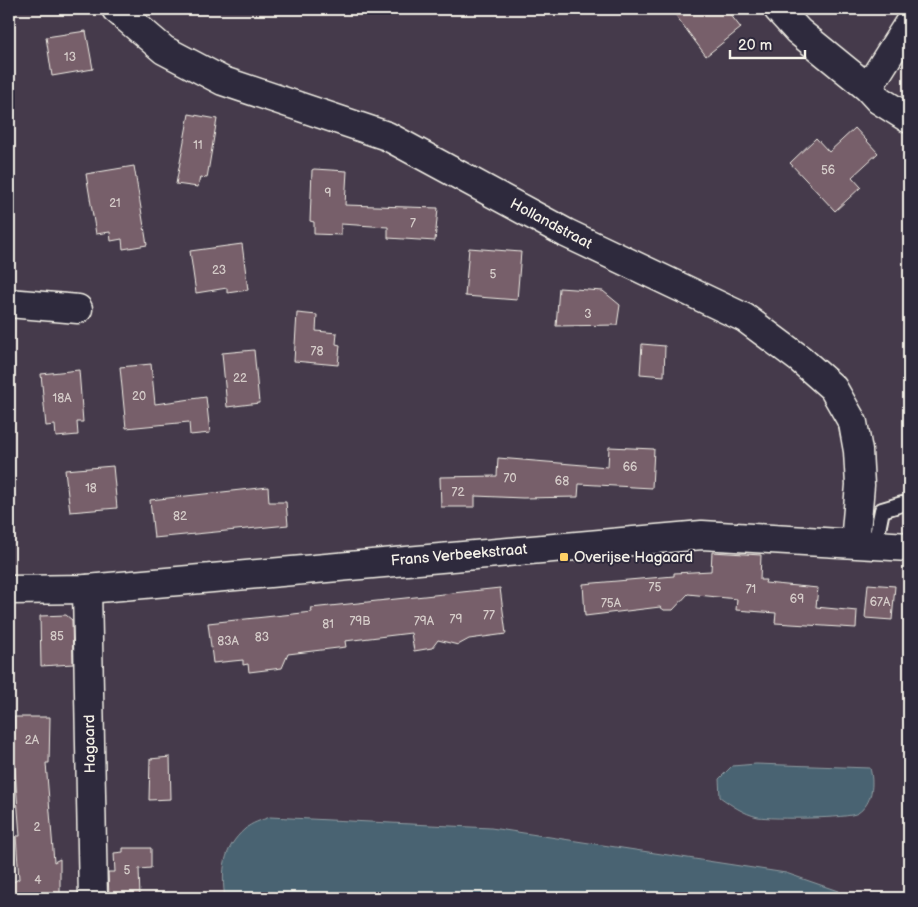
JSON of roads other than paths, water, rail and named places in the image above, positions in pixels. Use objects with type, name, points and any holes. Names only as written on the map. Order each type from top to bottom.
[{"type":"street","name":"Hollandstraat","points":[[116,9],[164,50],[223,81],[387,136],[566,233],[745,318],[800,359],[833,388],[852,422],[858,451],[865,544]]},
{"type":"street","points":[[778,9],[798,31],[868,88],[879,100],[909,119]]},
{"type":"street","points":[[868,88],[909,23]]},
{"type":"street","points":[[9,303],[78,309]]},
{"type":"street","name":"Frans Verbeekstraat","points":[[9,590],[87,589],[702,535],[909,547]]},
{"type":"street","name":"Hagaard","points":[[87,589],[93,898]]},
{"type":"lane","points":[[865,544],[882,510],[902,504],[909,504]]},
{"type":"water","points":[[756,764],[870,768],[871,792],[863,809],[852,815],[810,818],[753,816],[720,797],[719,779],[732,766]]},
{"type":"water","points":[[270,817],[491,828],[786,873],[838,891],[842,898],[225,898],[223,878],[225,860],[232,844],[247,827]]},
{"type":"place","name":"Overijse Hagaard","points":[[564,557]]}]
